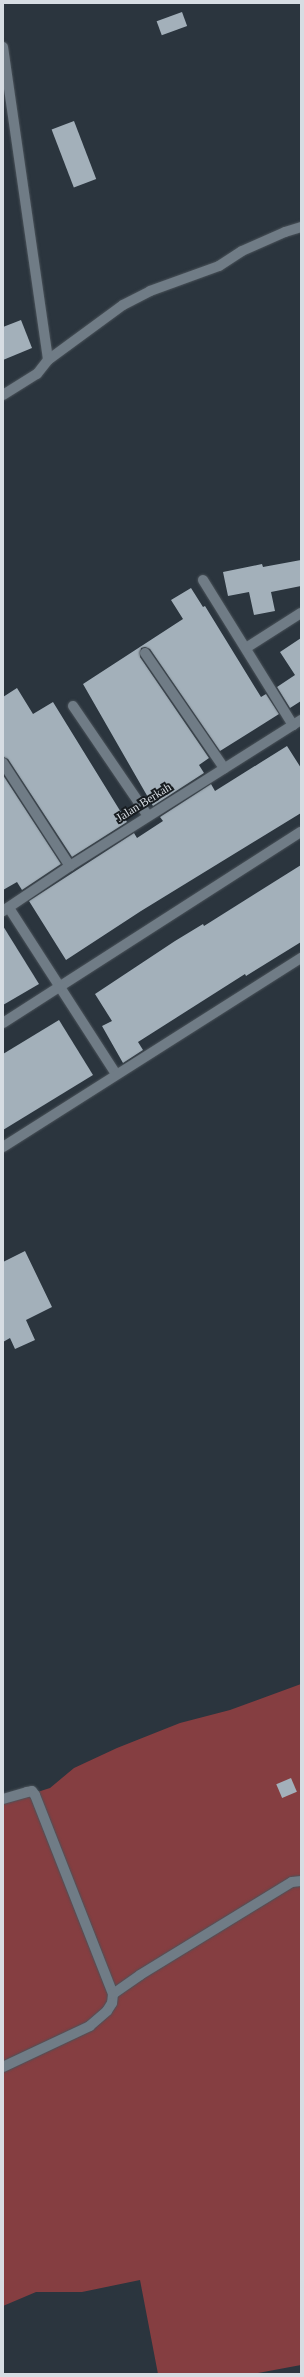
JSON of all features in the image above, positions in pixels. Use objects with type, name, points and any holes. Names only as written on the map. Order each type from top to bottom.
[{"type":"street","points":[[3,48],[48,360]]},
{"type":"street","points":[[3,395],[37,374],[48,360],[116,309],[150,291],[219,266],[242,251],[285,232],[301,227]]},
{"type":"street","points":[[203,580],[246,648],[297,722]]},
{"type":"street","points":[[246,648],[301,613]]},
{"type":"street","points":[[144,653],[224,768]]},
{"type":"street","points":[[73,706],[148,816]]},
{"type":"street","name":"Jalan Berkah","points":[[6,909],[70,866],[297,722]]},
{"type":"street","points":[[3,763],[70,866]]},
{"type":"street","points":[[3,1023],[301,832]]},
{"type":"street","points":[[6,909],[61,986],[116,1074]]},
{"type":"street","points":[[3,1147],[301,958]]},
{"type":"street","points":[[3,1799],[27,1792],[32,1792],[35,1795],[113,1994],[112,2003],[107,2011],[90,2026],[3,2067]]},
{"type":"street","points":[[113,1994],[140,1975],[285,1886],[301,1881]]},
{"type":"shaded area","points":[[301,1684],[301,2365],[253,2374],[158,2374],[140,2280],[82,2292],[36,2292],[3,2306],[3,1803],[50,1788],[74,1768],[117,1748],[180,1723],[230,1710]]},
{"type":"building","points":[[182,12],[187,26],[162,35],[157,21]]},
{"type":"building","points":[[74,121],[96,179],[74,187],[52,130]]},
{"type":"building","points":[[21,320],[32,348],[3,360],[3,327]]},
{"type":"building","points":[[301,560],[301,586],[271,592],[275,611],[254,615],[249,592],[228,596],[223,572],[262,564],[263,567]]},
{"type":"building","points":[[191,588],[203,607],[205,606],[261,697],[266,694],[279,714],[220,751],[150,649],[145,647],[141,648],[140,657],[209,758],[199,765],[204,773],[153,806],[83,684],[183,619],[171,600]]},
{"type":"building","points":[[301,638],[301,701],[290,708],[277,687],[295,675],[280,652]]},
{"type":"building","points":[[17,688],[33,714],[53,702],[127,822],[72,857],[8,759],[3,757],[3,697]]},
{"type":"building","points":[[287,746],[301,768],[301,813],[141,911],[66,960],[29,901],[134,833],[137,838],[163,821],[160,817],[211,784],[215,791]]},
{"type":"building","points":[[3,775],[61,864],[22,890],[17,882],[3,890]]},
{"type":"building","points":[[301,865],[301,942],[246,976],[245,974],[138,1042],[143,1050],[123,1063],[102,1026],[112,1021],[95,994],[175,941],[203,924],[204,926]]},
{"type":"building","points":[[3,926],[39,984],[3,1005]]},
{"type":"building","points":[[59,1020],[93,1075],[3,1130],[3,1054]]},
{"type":"building","points":[[25,1251],[52,1307],[26,1320],[35,1340],[15,1349],[10,1338],[3,1342],[3,1262]]},
{"type":"building","points":[[291,1778],[297,1792],[282,1798],[276,1784]]}]
